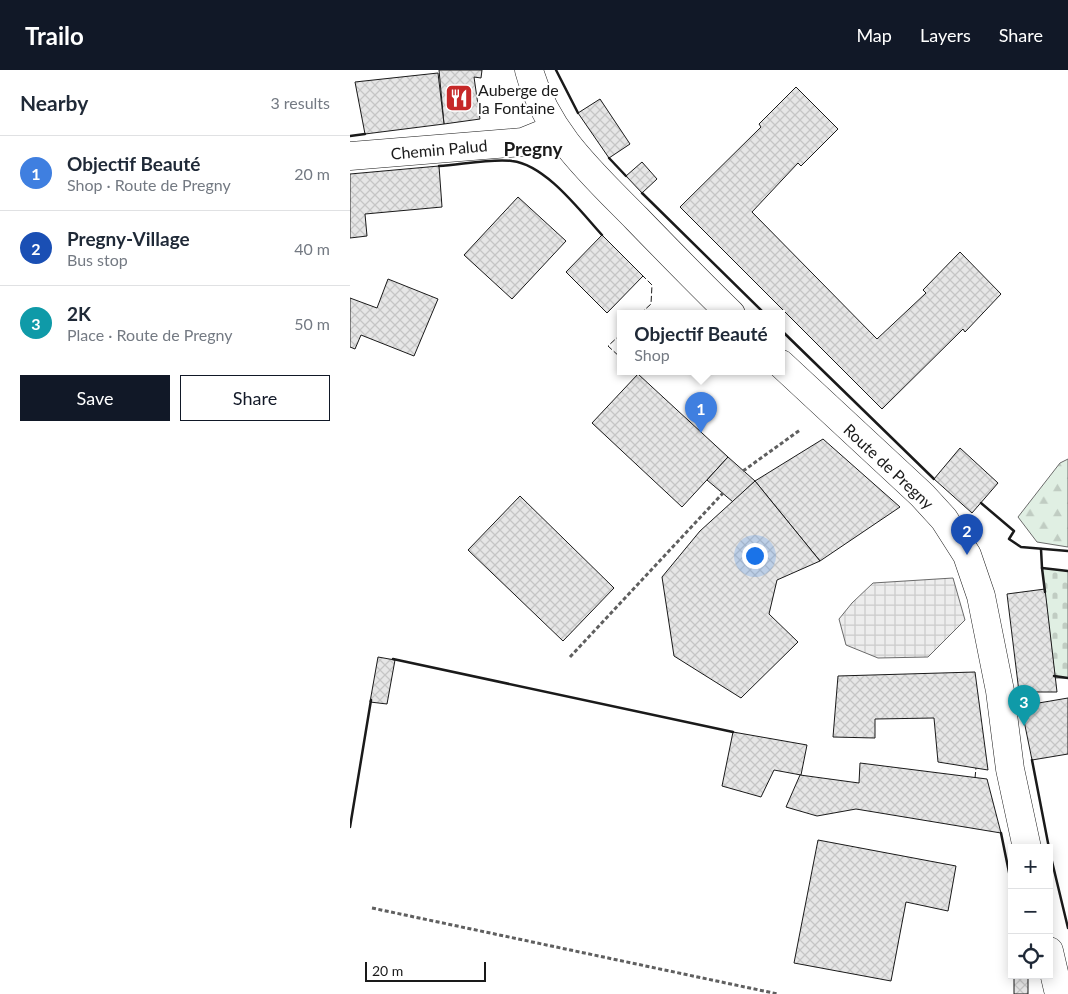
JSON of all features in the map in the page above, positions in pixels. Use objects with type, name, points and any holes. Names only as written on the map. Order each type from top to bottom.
[{"type":"street","points":[[529,70],[534,90],[555,129],[581,162],[727,310]]},
{"type":"street","name":"Chemin Palud","points":[[350,156],[523,142],[555,129]]},
{"type":"street","name":"Route de Pregny","points":[[785,368],[922,495],[944,519],[967,555],[981,596],[1000,692],[1010,769],[1026,844]]},
{"type":"street","points":[[1053,967],[1060,994]]},
{"type":"path","points":[[743,470],[806,425]]},
{"type":"path","points":[[570,658],[723,493]]},
{"type":"path","points":[[372,908],[778,994]]},
{"type":"green space","points":[[1068,459],[1068,547],[1037,542],[1018,517],[1060,463]]},
{"type":"green space","points":[[1042,568],[1068,571],[1068,678],[1055,678]]},
{"type":"shaded area","points":[[953,578],[965,620],[928,657],[878,658],[846,645],[839,619],[852,603],[873,583]]},
{"type":"building","name":"Auberge de la Fontaine","points":[[439,70],[482,70],[481,78],[474,77],[480,119],[444,124]]},
{"type":"building","points":[[438,73],[444,124],[365,134],[355,82]]},
{"type":"building","points":[[796,87],[838,129],[801,166],[798,163],[752,212],[877,339],[926,293],[923,290],[960,252],[1001,294],[965,332],[963,329],[882,409],[680,207],[761,127],[759,124]]},
{"type":"building","points":[[600,99],[630,144],[609,158],[578,113]]},
{"type":"building","points":[[642,162],[657,179],[642,193],[626,176]]},
{"type":"building","points":[[439,166],[442,207],[365,214],[367,236],[350,238],[350,174]]},
{"type":"building","points":[[518,197],[566,241],[512,299],[464,255]]},
{"type":"building","points":[[602,235],[643,276],[607,313],[566,272]]},
{"type":"building","points":[[388,279],[438,299],[414,356],[361,335],[355,349],[350,347],[350,298],[377,308]]},
{"type":"building","points":[[639,375],[728,457],[682,507],[592,423]]},
{"type":"building","points":[[823,439],[900,507],[820,561],[755,481]]},
{"type":"building","points":[[960,448],[998,483],[972,513],[934,479]]},
{"type":"building","points":[[728,457],[755,481],[733,502],[707,480]]},
{"type":"building","points":[[755,481],[820,561],[777,580],[769,614],[798,642],[741,698],[674,656],[662,577],[700,531]]},
{"type":"building","points":[[520,496],[614,588],[563,641],[468,550]]},
{"type":"building","points":[[1045,589],[1057,692],[1019,692],[1007,594]]},
{"type":"building","points":[[378,657],[395,660],[387,704],[370,702]]},
{"type":"building","points":[[975,672],[988,770],[938,762],[934,718],[875,719],[875,738],[833,737],[838,676]]},
{"type":"building","points":[[1068,698],[1068,754],[1032,760],[1021,706]]},
{"type":"building","points":[[733,732],[807,745],[801,775],[774,770],[761,797],[722,786]]},
{"type":"building","points":[[860,763],[987,779],[1001,833],[856,809],[817,816],[786,807],[800,775],[859,783]]},
{"type":"building","points":[[818,840],[956,866],[948,911],[906,902],[891,981],[794,963]]},
{"type":"building","points":[[1014,979],[1028,979],[1028,994],[1014,994]]},
{"type":"fence","points":[[643,276],[652,285],[651,304],[644,310]]},
{"type":"fence","points":[[617,338],[608,346],[617,354]]},
{"type":"fence","points":[[975,778],[976,768]]},
{"type":"wall","points":[[556,70],[578,113]]},
{"type":"wall","points":[[350,136],[365,134]]},
{"type":"wall","points":[[609,158],[626,176]]},
{"type":"wall","points":[[439,166],[495,160],[525,164],[562,190],[602,235]]},
{"type":"wall","points":[[642,193],[761,310]]},
{"type":"wall","points":[[785,334],[934,479]]},
{"type":"wall","points":[[981,503],[1014,531],[1009,539],[1021,547],[1068,551]]},
{"type":"wall","points":[[1041,549],[1042,568]]},
{"type":"wall","points":[[1045,592],[1042,568],[1068,571]]},
{"type":"wall","points":[[393,659],[733,732]]},
{"type":"wall","points":[[1054,676],[1068,678]]},
{"type":"wall","points":[[1019,692],[1021,706]]},
{"type":"wall","points":[[350,827],[371,700]]},
{"type":"wall","points":[[1032,760],[1048,844]]},
{"type":"wall","points":[[1001,833],[1008,867]]},
{"type":"wall","points":[[1053,866],[1068,928]]},
{"type":"place","name":"Auberge de la Fontaine","points":[[459,98]]},
{"type":"place","name":"Objectif Beauté","points":[[701,433]]},
{"type":"place","name":"Pregny-Village","points":[[967,555]]},
{"type":"place","name":"2K","points":[[1024,726]]},
{"type":"district","name":"Pregny","points":[[533,148]]}]
